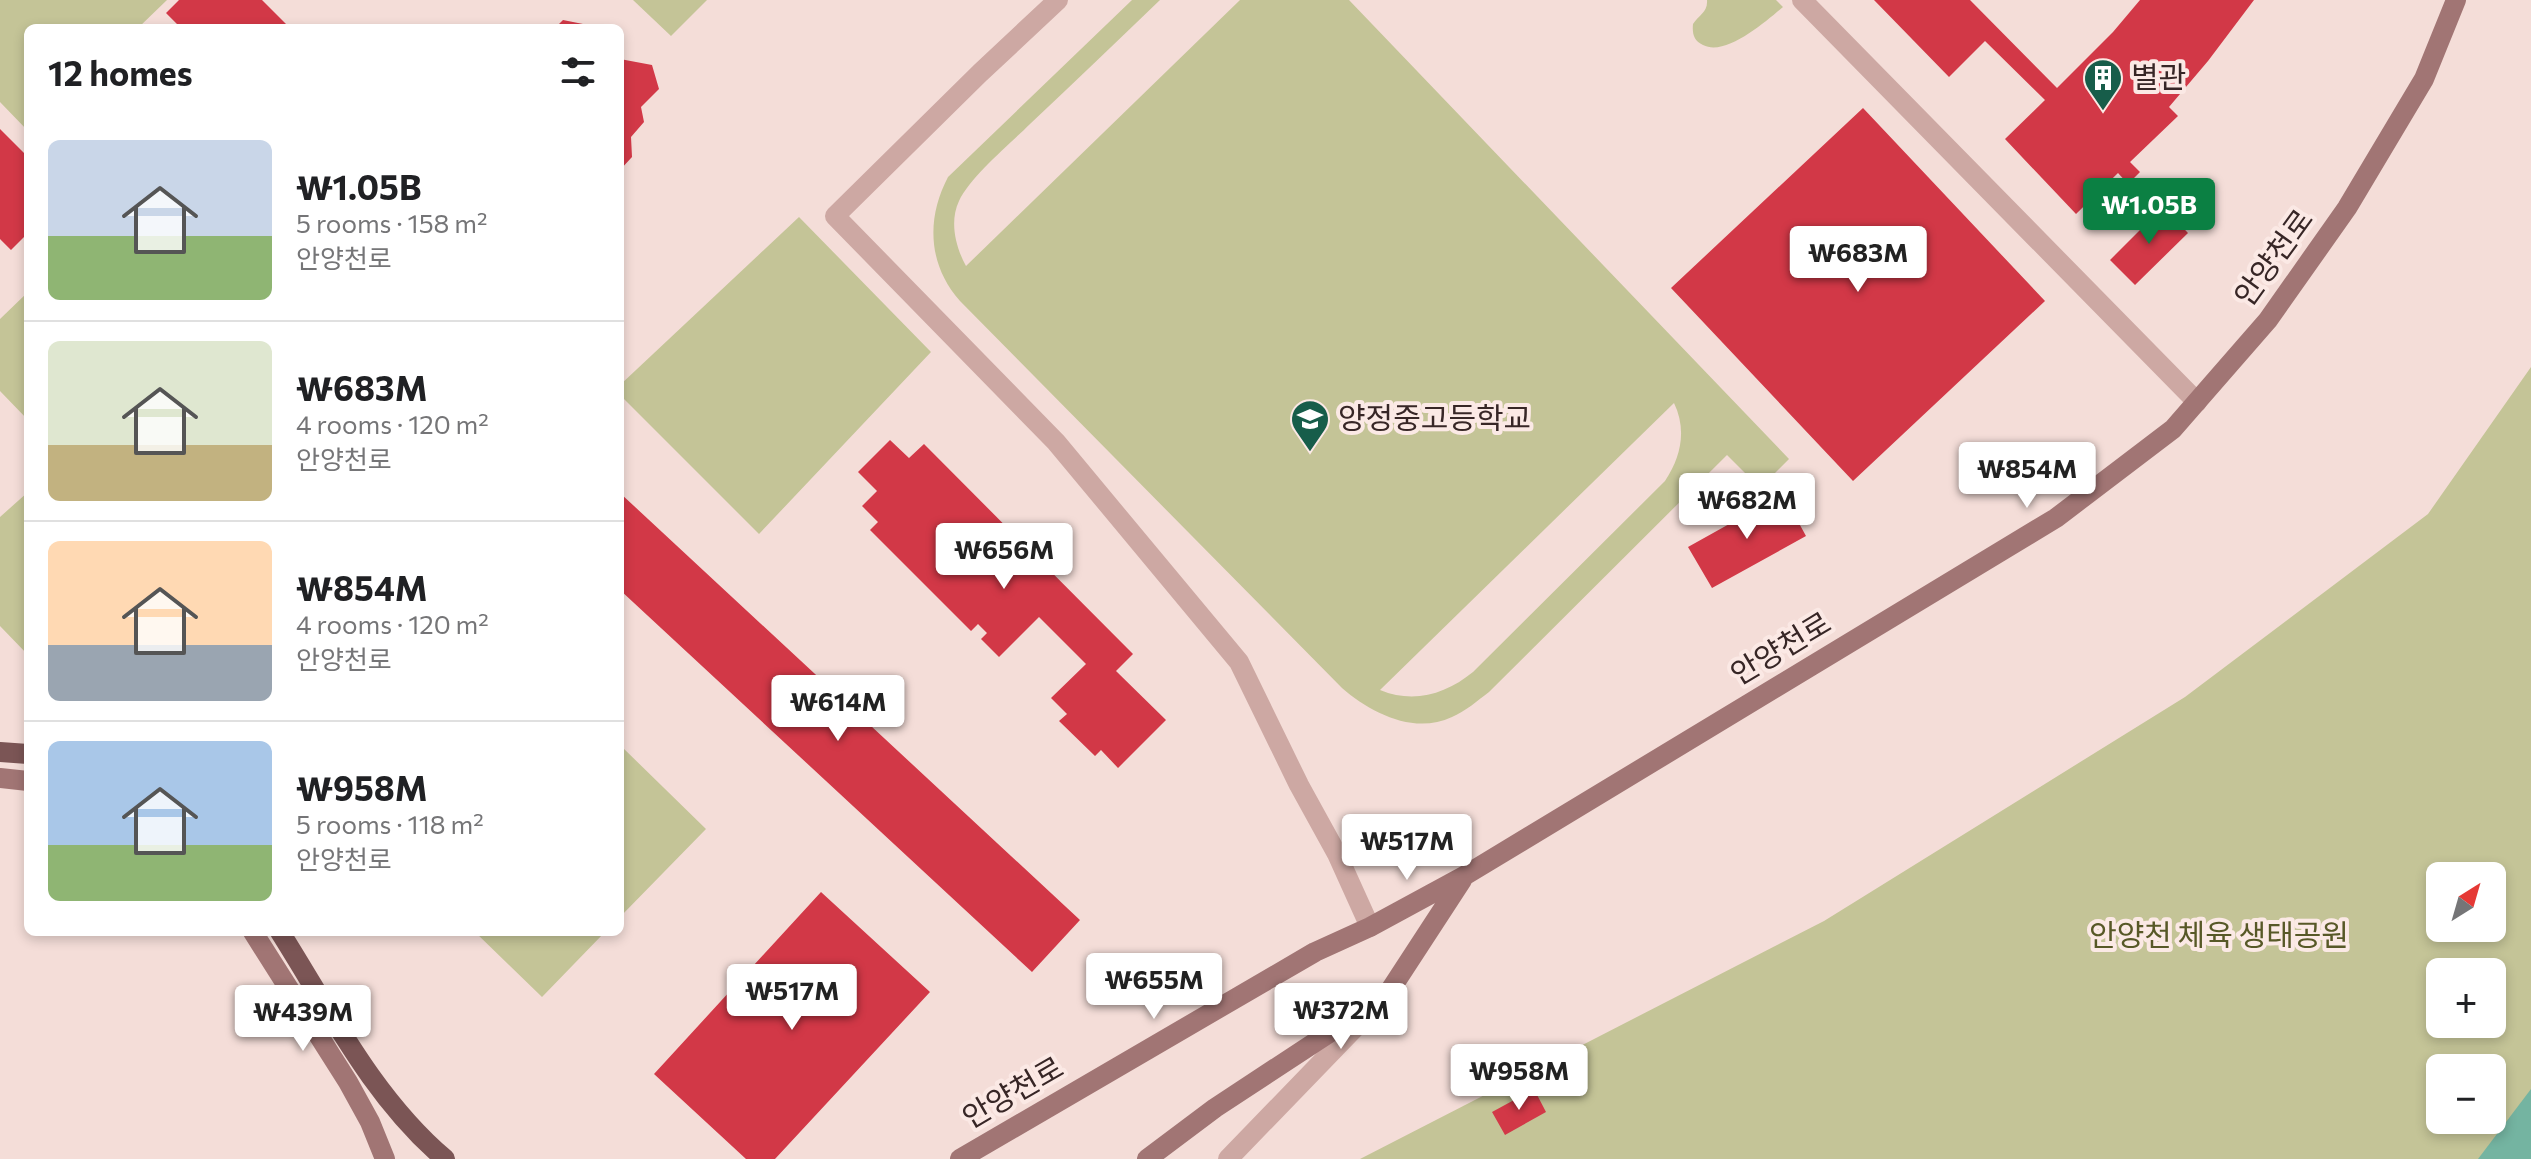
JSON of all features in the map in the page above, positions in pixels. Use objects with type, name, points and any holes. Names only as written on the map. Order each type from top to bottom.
[{"type":"main road","name":"안양천로","points":[[960,1159],[1315,952],[1370,927],[1464,876],[2056,518],[2173,429],[2268,320],[2347,208],[2424,79],[2456,0]]},
{"type":"main road","points":[[0,752],[24,754]]},
{"type":"main road","points":[[0,778],[24,781]]},
{"type":"main road","points":[[1147,1159],[1215,1108],[1387,995],[1464,876]]},
{"type":"main road","points":[[256,936],[348,1082],[370,1122],[385,1159]]},
{"type":"main road","points":[[283,936],[376,1085],[405,1121],[445,1159]]},
{"type":"lane","points":[[1058,0],[835,216],[1056,442],[1239,662],[1299,785],[1337,854],[1370,927]]},
{"type":"lane","points":[[1802,0],[2197,402]]},
{"type":"lane","points":[[1228,1159],[1387,995]]},
{"type":"green space","points":[[0,0],[167,0],[142,24],[24,24],[24,127],[0,102]]},
{"type":"green space","points":[[633,0],[707,0],[671,36]]},
{"type":"green space","points":[[1132,0],[1160,0],[972,181],[959,201],[954,217],[957,243],[966,266],[1240,0],[1349,0],[1789,459],[1760,488],[1727,455],[1489,692],[1462,712],[1438,722],[1423,724],[1394,719],[1366,706],[1342,688],[960,301],[942,272],[934,241],[936,209],[948,177]],"holes":[[[1674,403],[1678,413],[1680,443],[1665,481],[1473,672],[1452,686],[1429,694],[1405,696],[1380,690]]]},
{"type":"green space","points":[[1707,0],[1776,0],[1783,7],[1745,36],[1723,46],[1712,47],[1698,41],[1693,31],[1693,24],[1705,10]]},
{"type":"green space","points":[[799,217],[931,352],[759,534],[624,399],[624,381]]},
{"type":"green space","points":[[24,296],[24,416],[0,391],[0,319]]},
{"type":"green space","name":"안양천 체육 생태공원","points":[[2531,367],[2531,1159],[1360,1159],[1824,921],[2185,697],[2428,514]]},
{"type":"green space","points":[[24,496],[24,651],[0,626],[0,517]]},
{"type":"green space","points":[[624,749],[706,829],[624,913]]},
{"type":"green space","points":[[479,936],[601,936],[542,997]]},
{"type":"shaded area","points":[[2531,1089],[2531,1159],[2478,1159],[2497,1134],[2506,1134],[2506,1122]]},
{"type":"building","points":[[179,0],[262,0],[286,24],[177,24],[166,13]]},
{"type":"building","name":"별관","points":[[1874,0],[1970,0],[2057,88],[2140,0],[2254,0],[2169,107],[2178,116],[2130,162],[2140,172],[2128,184],[2118,173],[2076,214],[2005,139],[2045,100],[1985,41],[1949,77]]},
{"type":"building","points":[[563,20],[583,24],[559,24]]},
{"type":"building","points":[[624,60],[652,65],[659,89],[641,107],[644,122],[631,137],[632,157],[624,166]]},
{"type":"building","points":[[1863,108],[2045,301],[1853,481],[1671,288]]},
{"type":"building","points":[[0,129],[24,153],[24,237],[11,250],[0,239]]},
{"type":"building","points":[[2163,207],[2188,233],[2135,285],[2110,260]]},
{"type":"building","points":[[890,440],[909,458],[924,444],[1133,654],[1116,671],[1166,720],[1118,768],[1101,750],[1095,756],[1059,721],[1067,714],[1051,698],[1086,664],[1039,617],[999,657],[981,639],[987,633],[978,624],[971,631],[870,530],[878,522],[862,506],[877,491],[858,472]]},
{"type":"building","points":[[1783,494],[1806,536],[1712,588],[1688,547]]},
{"type":"building","points":[[624,497],[1080,920],[1032,972],[624,594]]},
{"type":"building","points":[[821,892],[930,992],[775,1159],[746,1159],[654,1074]]},
{"type":"building","points":[[1534,1089],[1546,1112],[1505,1135],[1492,1112]]},
{"type":"place","name":"별관","points":[[2103,112]]},
{"type":"place","name":"양정중고등학교","points":[[1310,453]]}]
